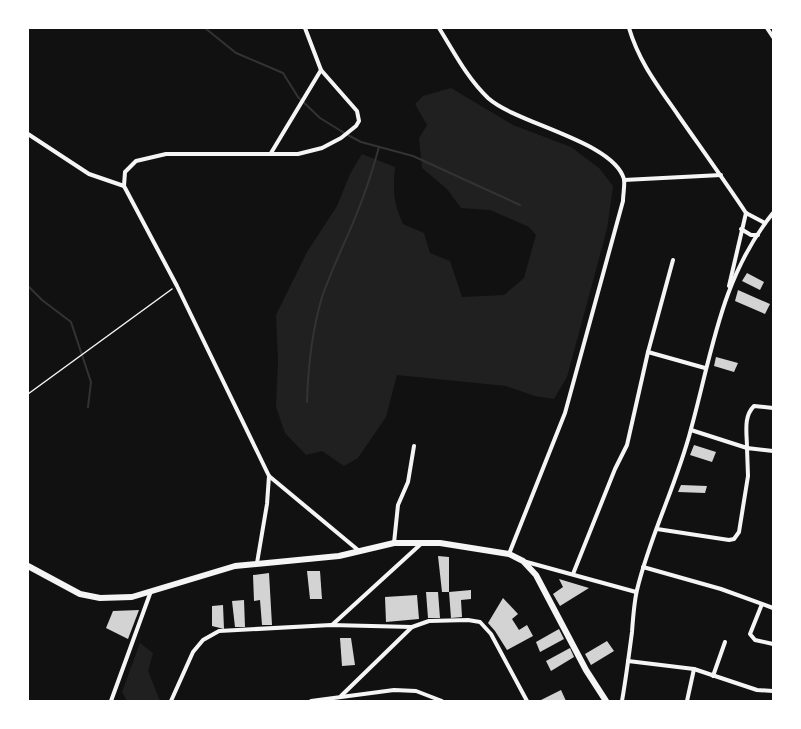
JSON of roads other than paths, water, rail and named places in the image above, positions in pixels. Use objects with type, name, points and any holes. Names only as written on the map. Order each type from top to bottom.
[{"type":"main road","points":[[28,566],[80,594],[100,598],[124,597],[151,591],[235,566],[339,556],[358,550],[394,543],[458,545],[509,554],[523,561],[536,576],[586,670],[606,701]]},
{"type":"street","points":[[305,28],[321,70],[358,111],[359,121],[356,126],[341,138],[322,148],[298,154],[166,154],[136,161],[125,172],[124,186],[177,286],[269,476],[358,550]]},
{"type":"street","points":[[439,28],[470,78],[489,98],[522,118],[581,142],[596,150],[607,158],[619,171],[624,180],[623,201],[568,402],[509,554]]},
{"type":"street","points":[[629,28],[634,44],[646,70],[721,175],[746,213],[765,223]]},
{"type":"street","points":[[766,28],[773,37]]},
{"type":"street","points":[[271,153],[321,70]]},
{"type":"street","points":[[28,134],[89,174],[124,186]]},
{"type":"street","points":[[624,180],[721,175]]},
{"type":"street","points":[[622,701],[636,592],[643,567],[691,430],[705,368],[728,292],[741,229],[746,213]]},
{"type":"street","points":[[728,292],[758,235],[773,213]]},
{"type":"street","points":[[741,229],[751,235],[758,235]]},
{"type":"street","points":[[573,574],[615,469],[627,445],[648,352],[673,260]]},
{"type":"street","points":[[648,352],[705,368]]},
{"type":"street","points":[[657,529],[729,540],[734,539],[738,532],[748,476],[747,420],[749,411],[754,406],[773,408]]},
{"type":"street","points":[[691,430],[747,448],[773,451]]},
{"type":"street","points":[[394,543],[398,505],[408,482],[414,446]]},
{"type":"street","points":[[257,563],[267,504],[269,476]]},
{"type":"street","points":[[332,626],[422,543]]},
{"type":"street","points":[[523,561],[636,592]]},
{"type":"street","points":[[643,567],[720,589],[773,608]]},
{"type":"street","points":[[111,701],[151,591]]},
{"type":"street","points":[[762,604],[750,634],[755,640],[773,644]]},
{"type":"street","points":[[171,701],[193,652],[203,640],[219,631],[332,626],[412,627],[429,621],[468,620],[480,622],[492,634],[527,701]]},
{"type":"street","points":[[340,697],[412,627]]},
{"type":"street","points":[[713,676],[725,642]]},
{"type":"street","points":[[628,661],[694,669],[757,690],[773,691]]},
{"type":"street","points":[[687,701],[694,669]]},
{"type":"street","points":[[311,701],[394,690],[416,690],[442,701]]},
{"type":"waterway","points":[[205,28],[236,53],[283,73],[298,97],[320,118],[346,134],[361,142],[413,156],[520,205]]},
{"type":"waterway","points":[[307,402],[311,349],[322,297],[360,205],[379,147]]},
{"type":"waterway","points":[[28,286],[42,300],[71,322],[91,382],[88,407]]}]
